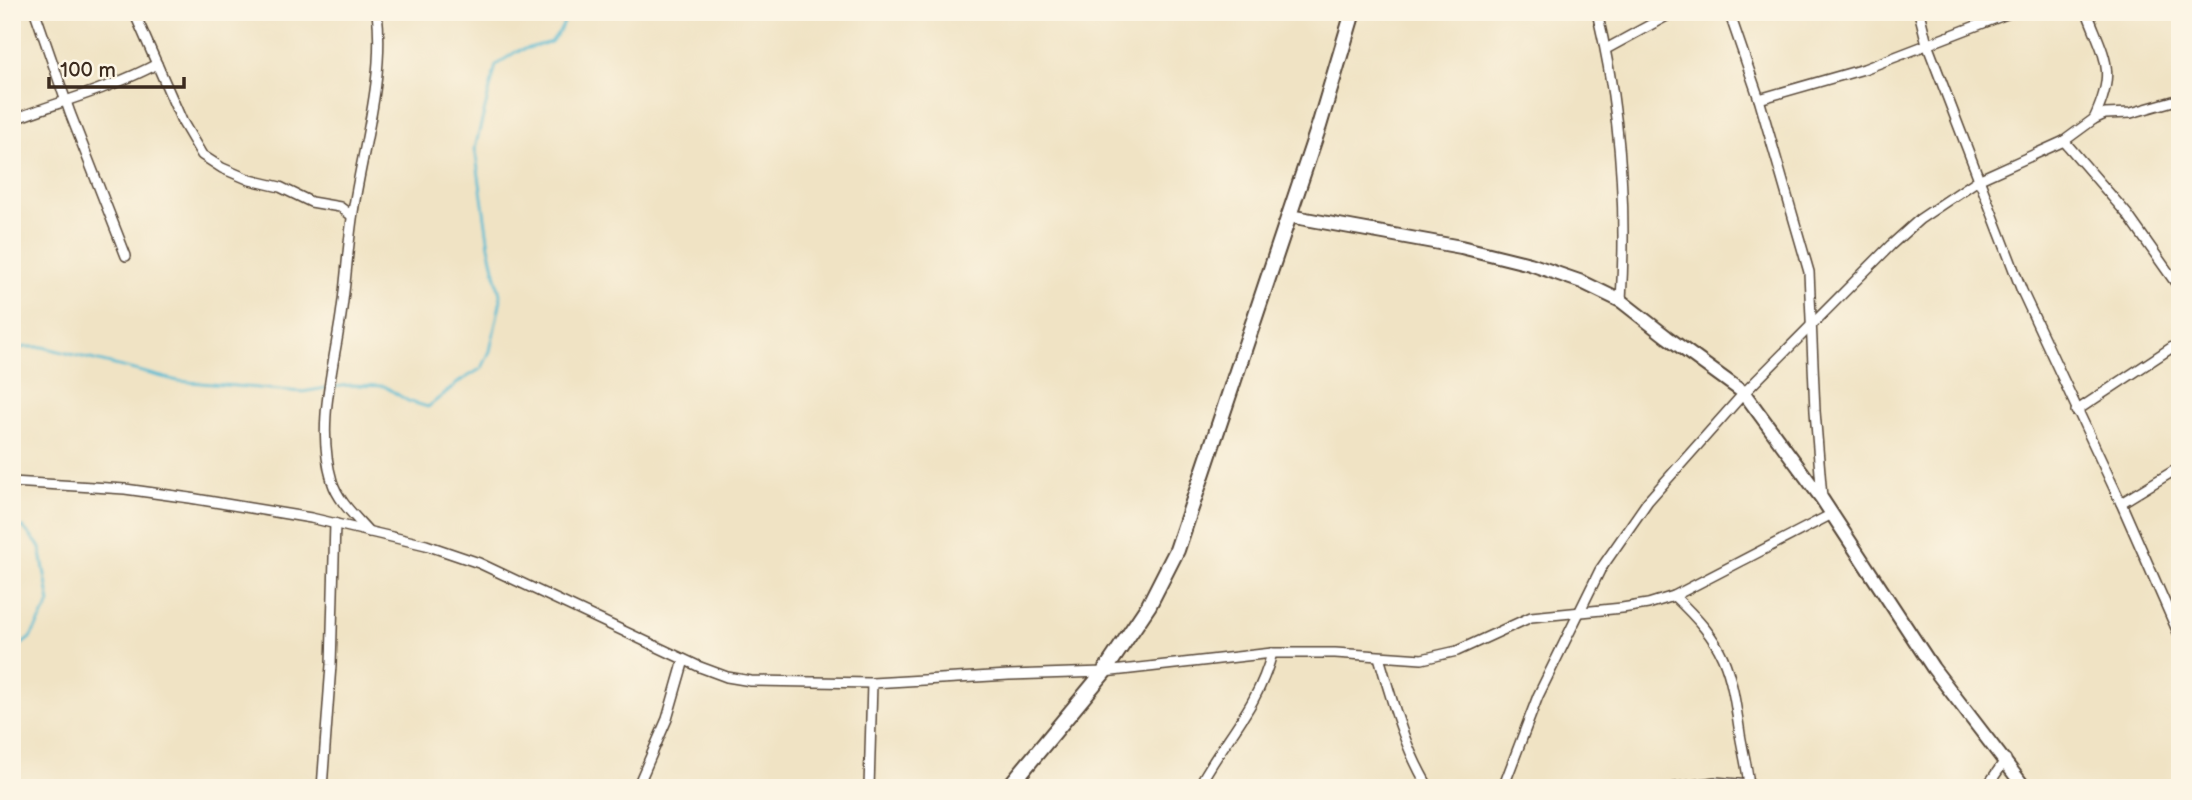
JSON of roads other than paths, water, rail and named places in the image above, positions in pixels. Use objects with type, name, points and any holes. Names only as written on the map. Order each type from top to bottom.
[{"type":"main road","points":[[1007,788],[1104,672],[1149,605],[1177,550],[1289,216],[1353,12]]},
{"type":"main road","points":[[1289,216],[1461,247],[1530,264],[1582,282],[1621,301],[1744,393],[1822,499],[1933,668],[2025,788]]},
{"type":"street","points":[[35,12],[126,256]]},
{"type":"street","points":[[134,12],[190,137],[209,161],[250,180],[279,187],[302,199],[340,208],[352,216]]},
{"type":"street","points":[[369,532],[343,502],[332,483],[327,454],[326,399],[346,284],[352,216],[379,72],[377,12]]},
{"type":"street","points":[[1597,12],[1606,49],[1623,183],[1624,249],[1621,301]]},
{"type":"street","points":[[1606,49],[1674,12]]},
{"type":"street","points":[[1729,12],[1759,99],[1809,272],[1822,499]]},
{"type":"street","points":[[1919,12],[1927,44],[2022,291],[2180,637]]},
{"type":"street","points":[[1759,99],[1864,69],[2012,12]]},
{"type":"street","points":[[2087,12],[2109,72],[2094,119]]},
{"type":"street","points":[[12,120],[129,79],[157,64]]},
{"type":"street","points":[[1503,788],[1538,696],[1578,613],[1616,544],[1648,501],[1744,393],[1891,244],[1920,219],[1978,180],[2064,141],[2094,119],[2105,114],[2141,110],[2180,99]]},
{"type":"street","points":[[2064,141],[2127,214],[2180,289]]},
{"type":"street","points":[[2076,411],[2180,342]]},
{"type":"street","points":[[2121,503],[2180,467]]},
{"type":"street","points":[[12,482],[138,491],[190,498],[335,523],[426,545],[479,563],[684,660],[727,677],[751,681],[872,683],[1104,672],[1272,653],[1335,653],[1422,659],[1436,657],[1457,651],[1531,617],[1648,604],[1674,596],[1832,514]]},
{"type":"street","points":[[322,788],[331,666],[335,523]]},
{"type":"street","points":[[1672,788],[1715,782],[1749,786],[1727,665],[1708,630],[1674,596]]},
{"type":"street","points":[[1198,788],[1256,696],[1265,678],[1272,653]]},
{"type":"street","points":[[1379,657],[1397,713],[1429,788]]},
{"type":"street","points":[[637,788],[667,719],[684,660]]},
{"type":"street","points":[[869,788],[872,683]]},
{"type":"street","points":[[1986,788],[2006,760]]},
{"type":"waterway","points":[[333,387],[384,386],[408,401],[428,407],[459,382],[482,368],[490,351],[501,299],[489,246],[475,148],[496,65],[517,51],[551,42],[569,12]]},
{"type":"waterway","points":[[12,353],[24,347],[43,347],[178,381],[302,392],[326,388]]},
{"type":"waterway","points":[[12,529],[23,527],[40,547],[50,603],[30,638],[12,652]]}]
